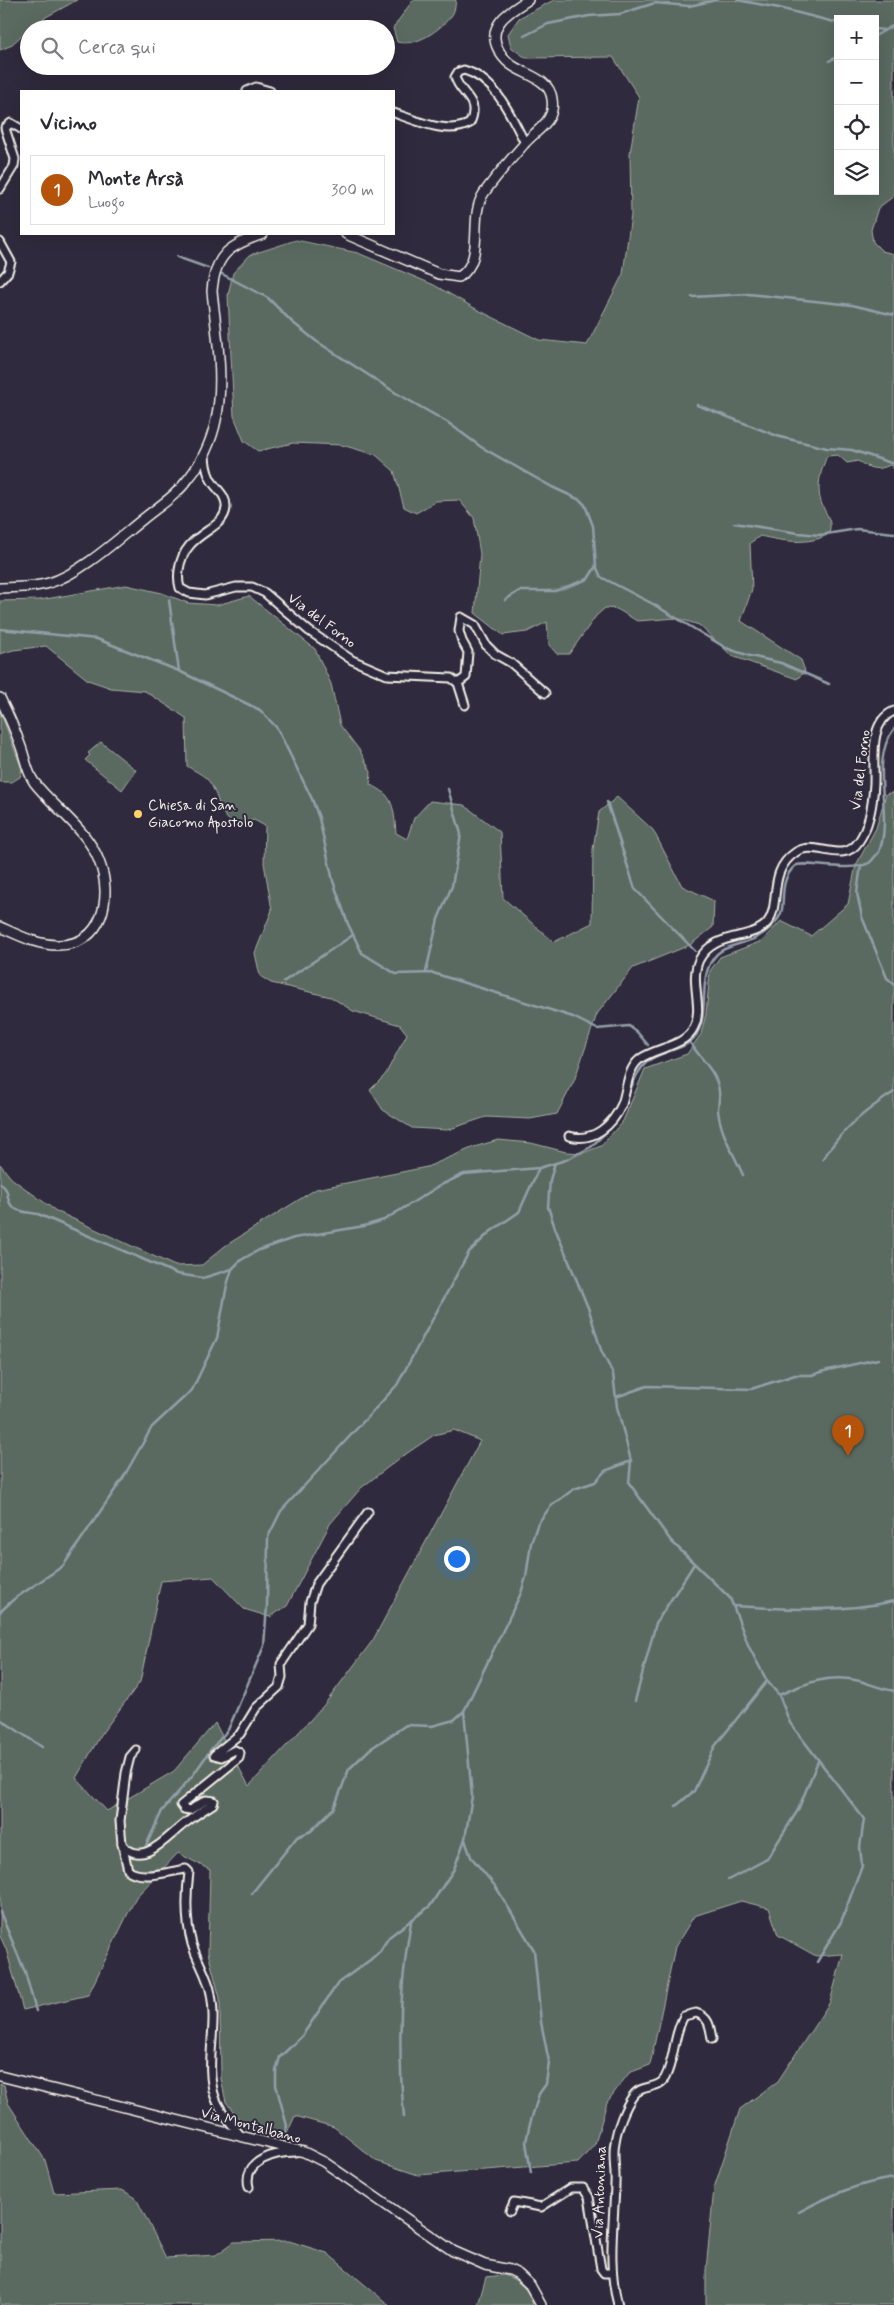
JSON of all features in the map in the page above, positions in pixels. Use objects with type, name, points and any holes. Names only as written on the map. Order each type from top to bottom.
[{"type":"street","points":[[348,235],[439,274],[459,277],[466,273],[474,255],[478,203],[525,143],[549,119],[552,98],[544,82],[510,64],[502,56],[495,37],[496,26],[502,18],[528,0]]},
{"type":"street","points":[[395,113],[445,127],[457,128],[470,123],[474,111],[472,102],[455,77],[458,72],[464,70],[490,87],[502,100],[525,143]]},
{"type":"street","points":[[249,90],[256,87],[266,90]]},
{"type":"street","points":[[0,188],[14,166],[15,159],[5,128],[11,123],[20,128]]},
{"type":"street","points":[[0,588],[49,584],[88,561],[176,493],[188,479],[205,450],[214,427],[219,388],[212,291],[213,276],[222,255],[228,249],[261,235]]},
{"type":"street","points":[[0,242],[11,262],[8,272],[0,281]]},
{"type":"street","name":"Via del Forno","points":[[205,450],[210,478],[223,494],[226,508],[223,518],[192,541],[183,553],[178,581],[180,588],[189,593],[205,594],[236,587],[252,587],[265,593],[309,631],[352,660],[387,675],[436,676],[451,678],[458,683]]},
{"type":"street","points":[[465,705],[458,683],[466,677],[468,652],[459,631],[462,617],[475,625],[486,645],[495,654],[511,663],[546,693]]},
{"type":"street","points":[[0,698],[12,721],[34,782],[87,841],[99,860],[106,897],[95,930],[77,942],[68,945],[43,944],[0,927]]},
{"type":"street","name":"Via del Forno","points":[[569,1136],[585,1138],[604,1130],[614,1118],[621,1104],[632,1068],[637,1062],[650,1053],[681,1040],[692,1031],[697,1021],[695,978],[698,962],[704,953],[718,942],[760,929],[767,923],[773,911],[778,877],[785,863],[796,852],[804,849],[845,852],[857,844],[869,818],[874,785],[875,741],[878,730],[885,717],[894,711]]},
{"type":"street","points":[[122,1844],[126,1850],[135,1854],[151,1851],[213,1804],[214,1801],[206,1800],[190,1810],[184,1809],[181,1805],[239,1758],[240,1753],[235,1750],[221,1757],[214,1755],[240,1734],[256,1708],[279,1687],[282,1677],[281,1664],[308,1624],[310,1602],[316,1584],[368,1512]]},
{"type":"street","points":[[136,1750],[130,1757],[126,1773],[120,1821],[122,1844],[128,1870],[131,1873],[162,1875],[169,1871],[186,1869],[189,1872],[186,1908],[188,1924],[192,1945],[211,1992],[214,2014],[210,2067],[215,2096],[226,2118],[240,2135]]},
{"type":"street","name":"Via Antoniana","points":[[618,2305],[610,2250],[615,2181],[615,2141],[633,2095],[639,2090],[657,2086],[664,2079],[679,2026],[684,2016],[696,2013],[706,2018],[710,2024],[712,2039]]},
{"type":"street","name":"Via Montalbano","points":[[0,2076],[304,2152],[324,2162],[454,2251],[485,2265],[518,2274],[530,2285],[541,2305]]},
{"type":"street","points":[[249,2187],[249,2174],[258,2161],[289,2152],[304,2152]]},
{"type":"street","points":[[510,2212],[514,2202],[541,2207],[571,2188],[583,2188],[589,2197],[601,2269],[604,2273],[612,2273]]},
{"type":"green space","points":[[0,0],[77,0],[41,20],[20,20],[20,37],[10,46],[0,50]]},
{"type":"green space","points":[[413,0],[456,0],[452,15],[435,31],[420,40],[405,43],[397,42],[395,25]]},
{"type":"green space","points":[[554,0],[894,0],[894,196],[878,208],[871,230],[873,242],[882,251],[894,254],[894,469],[890,465],[874,468],[858,461],[847,463],[838,455],[827,456],[821,472],[819,490],[821,502],[830,521],[829,534],[821,538],[804,541],[786,541],[760,536],[750,543],[752,589],[741,621],[801,660],[805,671],[797,679],[732,656],[699,625],[677,618],[637,621],[617,609],[605,608],[596,616],[569,654],[557,654],[549,645],[547,622],[527,632],[503,635],[475,613],[480,554],[474,518],[459,500],[436,501],[416,513],[404,507],[394,471],[376,455],[342,445],[293,443],[258,451],[244,441],[234,416],[228,295],[233,273],[250,255],[296,240],[358,253],[434,285],[476,309],[539,340],[587,345],[623,274],[631,215],[630,153],[639,97],[613,57],[526,58],[511,47],[508,34],[519,18]]},
{"type":"green space","points":[[126,585],[162,593],[188,603],[217,605],[249,596],[315,649],[331,684],[340,725],[360,751],[371,772],[370,785],[384,793],[391,803],[396,833],[407,839],[414,818],[430,801],[464,805],[500,832],[503,898],[554,942],[592,923],[593,849],[599,812],[617,797],[653,830],[682,886],[714,901],[713,927],[690,945],[633,968],[597,1014],[574,1081],[557,1114],[530,1119],[486,1117],[447,1130],[412,1128],[383,1110],[370,1090],[385,1075],[407,1034],[400,1025],[353,1011],[331,997],[271,983],[260,976],[255,953],[272,910],[264,863],[265,826],[254,820],[242,823],[233,822],[227,818],[207,779],[187,766],[186,718],[145,691],[111,688],[88,680],[46,646],[13,650],[0,654],[0,601],[40,600]]},
{"type":"green space","points":[[0,711],[22,769],[20,777],[12,782],[0,782]]},
{"type":"green space","points":[[101,742],[136,770],[122,790],[85,760],[90,755],[88,753]]},
{"type":"green space","points":[[894,792],[894,2305],[706,2305],[706,2270],[714,2188],[740,2109],[778,2081],[830,2002],[843,1954],[816,1956],[778,1935],[769,1908],[741,1901],[694,1916],[675,1947],[650,2065],[629,2073],[607,2102],[595,2144],[578,2163],[418,2175],[376,2161],[334,2127],[295,2116],[286,2136],[246,2128],[226,2102],[221,2079],[220,1998],[208,1953],[210,1870],[178,1853],[136,1897],[88,1995],[23,2010],[6,1949],[0,1936],[0,1164],[11,1178],[56,1211],[175,1266],[202,1265],[225,1246],[316,1189],[427,1167],[474,1147],[498,1140],[531,1143],[566,1152],[583,1153],[601,1146],[623,1121],[645,1069],[687,1054],[701,1034],[706,1014],[710,971],[720,957],[762,941],[781,921],[811,936],[848,904],[856,865],[876,828],[886,794]],"holes":[[[454,1430],[480,1441],[373,1640],[324,1705],[249,1786],[215,1723],[174,1771],[107,1811],[76,1778],[102,1733],[140,1682],[161,1581],[213,1577],[244,1609],[270,1617],[287,1606],[330,1524],[361,1488],[434,1435]]]},
{"type":"green space","points":[[0,2084],[4,2085],[8,2103],[45,2160],[54,2193],[122,2190],[136,2198],[166,2258],[216,2255],[234,2242],[289,2241],[327,2253],[389,2305],[0,2305]]},
{"type":"green space","points":[[504,2275],[523,2286],[533,2305],[478,2305],[486,2277]]},
{"type":"waterway","points":[[524,36],[548,24],[589,16],[620,14],[655,3],[689,6],[716,0]]},
{"type":"waterway","points":[[737,0],[834,22]]},
{"type":"waterway","points":[[879,34],[894,25]]},
{"type":"waterway","points":[[879,29],[884,30]]},
{"type":"waterway","points":[[829,61],[834,58]]},
{"type":"waterway","points":[[177,257],[208,268]]},
{"type":"waterway","points":[[222,274],[268,298],[292,322],[316,341],[396,393],[447,422],[481,447],[552,487],[580,500],[585,505],[593,526],[596,566],[601,577],[653,604],[726,648],[781,663],[829,684]]},
{"type":"waterway","points":[[692,297],[748,294],[852,305],[894,315]]},
{"type":"waterway","points":[[697,405],[780,437],[827,448],[852,450],[894,464]]},
{"type":"waterway","points":[[734,523],[820,535],[857,529],[894,533]]},
{"type":"waterway","points":[[505,600],[519,591],[555,591],[588,579],[596,566]]},
{"type":"waterway","points":[[169,600],[179,671]]},
{"type":"waterway","points":[[0,629],[97,639],[179,671],[260,710],[277,728],[312,799],[319,818],[333,881],[348,924],[362,953],[396,974],[433,973],[573,1017],[597,1029],[629,1026],[648,1045]]},
{"type":"waterway","points":[[627,1097],[638,1073],[648,1061],[685,1045],[695,1037],[703,1017],[705,984],[710,963],[721,951],[756,938],[776,922],[781,914],[786,880],[795,866],[806,864],[839,867],[861,866],[869,863],[879,852],[883,837],[884,821],[883,757],[887,742],[894,729]]},
{"type":"waterway","points":[[426,972],[438,919],[452,886],[461,834],[448,789]]},
{"type":"waterway","points":[[607,802],[635,889],[695,951]]},
{"type":"waterway","points":[[861,865],[857,893],[862,917],[887,978],[894,984]]},
{"type":"waterway","points":[[283,982],[353,935]]},
{"type":"waterway","points":[[689,1041],[707,1065],[718,1084],[718,1110],[721,1127],[743,1175]]},
{"type":"waterway","points":[[823,1159],[855,1121],[894,1092]]},
{"type":"waterway","points":[[0,1612],[14,1599],[63,1566],[123,1478],[152,1427],[192,1390],[217,1338],[232,1269],[241,1260],[259,1250],[294,1238],[364,1226],[384,1220],[441,1185],[464,1174],[539,1168],[566,1160],[591,1147],[612,1126]]},
{"type":"waterway","points":[[555,1163],[550,1180],[548,1207],[589,1310],[601,1350],[613,1374],[617,1407],[631,1461],[629,1483],[671,1541],[730,1598],[749,1647],[767,1681],[779,1695],[790,1723],[864,1819],[860,1847],[862,1866],[841,1922],[817,1962]]},
{"type":"waterway","points":[[144,1850],[162,1811],[228,1730],[264,1646],[268,1537],[281,1511],[397,1385],[469,1252],[490,1232],[519,1212],[539,1168]]},
{"type":"waterway","points":[[0,1183],[6,1189],[11,1205],[16,1209],[38,1214],[177,1274],[203,1278],[232,1269]]},
{"type":"waterway","points":[[616,1397],[647,1386],[751,1389],[795,1375],[812,1375],[878,1359]]},
{"type":"waterway","points":[[252,1893],[297,1837],[311,1831],[334,1808],[349,1769],[370,1749],[406,1725],[432,1726],[454,1720],[464,1711],[521,1593],[526,1577],[531,1543],[538,1523],[551,1506],[574,1489],[595,1482],[605,1471],[631,1461]]},
{"type":"waterway","points":[[635,1701],[656,1623],[694,1564]]},
{"type":"waterway","points":[[733,1606],[834,1609],[894,1601]]},
{"type":"waterway","points":[[779,1695],[818,1680],[839,1678],[860,1681],[894,1691]]},
{"type":"waterway","points":[[676,1806],[694,1791],[715,1746],[767,1681]]},
{"type":"waterway","points":[[282,2141],[287,2126],[276,2085],[276,2071],[280,2057],[302,2036],[338,1983],[370,1960],[380,1951],[389,1937],[430,1906],[454,1869],[465,1839],[472,1796],[464,1711]]},
{"type":"waterway","points":[[0,1719],[42,1747]]},
{"type":"waterway","points":[[728,1880],[767,1859],[798,1810],[818,1761]]},
{"type":"waterway","points":[[465,1840],[471,1857],[496,1887],[534,1950],[541,2022],[549,2062],[546,2084],[539,2094],[526,2142],[531,2173]]},
{"type":"waterway","points":[[0,1912],[25,1972],[36,2011]]},
{"type":"waterway","points":[[404,2117],[400,2044],[404,1970],[411,1922]]},
{"type":"waterway","points":[[799,2212],[845,2190],[894,2178]]},
{"type":"place","name":"Chiesa di San Giacomo Apostolo","points":[[138,814]]},
{"type":"place","name":"Monte Arsà","points":[[848,1456]]}]
